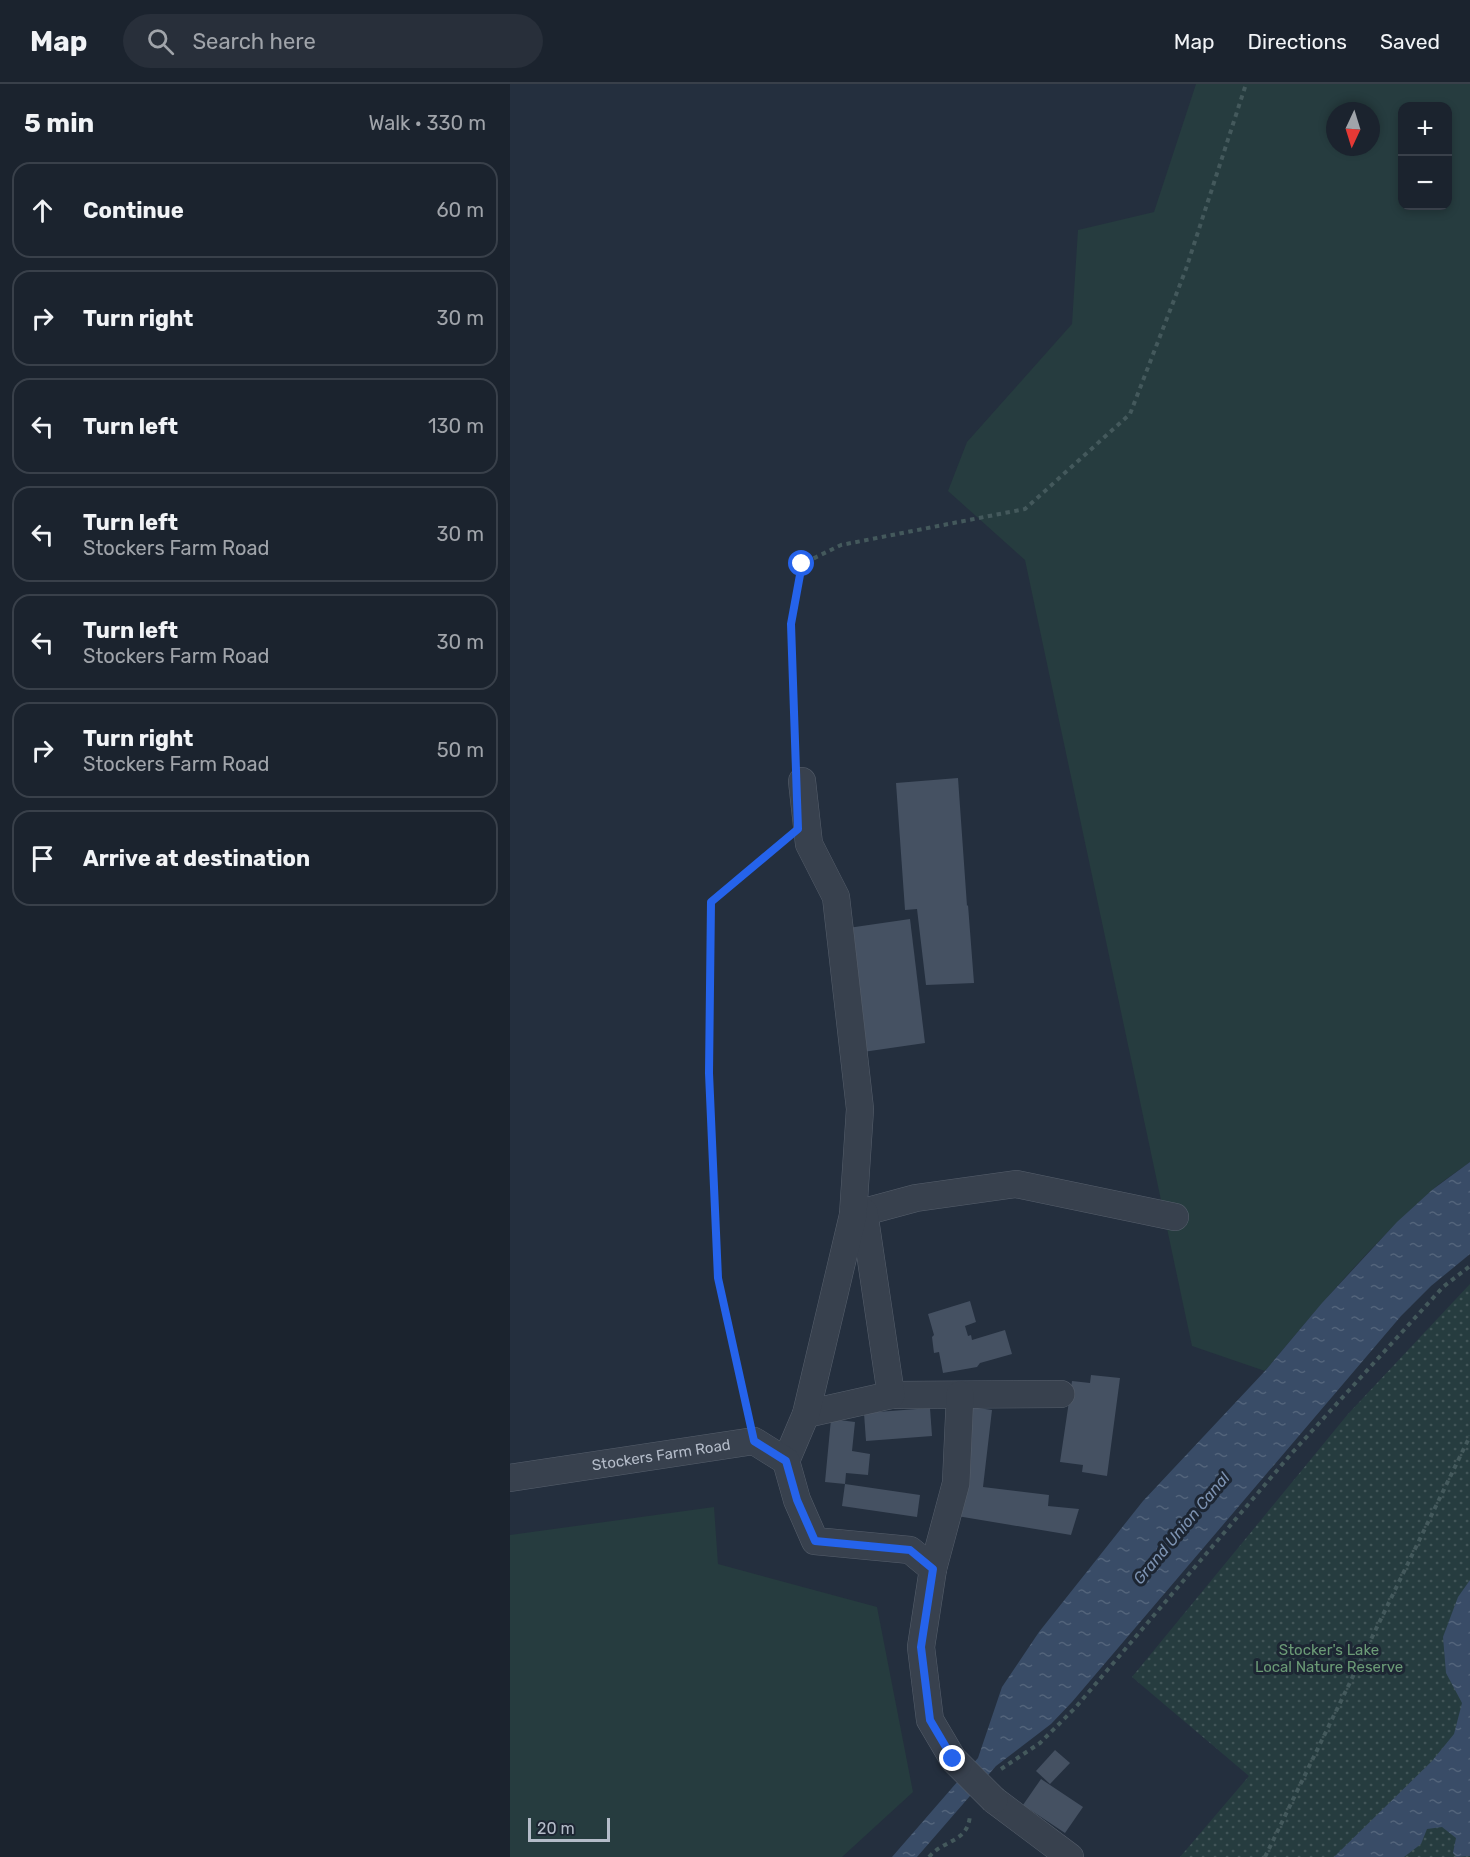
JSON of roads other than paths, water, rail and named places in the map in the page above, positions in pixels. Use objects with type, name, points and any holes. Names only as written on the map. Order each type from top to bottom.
[{"type":"street","points":[[799,771],[809,844],[836,897],[861,1109],[859,1213],[891,1395]]},
{"type":"street","points":[[859,1213],[916,1198],[1016,1184],[1174,1216]]},
{"type":"street","points":[[859,1213],[806,1414],[786,1461],[797,1500],[815,1541],[910,1550],[933,1569]]},
{"type":"street","points":[[806,1414],[891,1395],[1061,1394]]},
{"type":"street","points":[[960,1395],[956,1483],[933,1569],[921,1647],[930,1720],[953,1759],[986,1795],[1070,1857]]},
{"type":"street","name":"Stockers Farm Road","points":[[510,1478],[754,1441],[786,1461]]},
{"type":"water","name":"Grand Union Canal","points":[[1470,1162],[1470,1254],[1431,1286],[1401,1316],[1051,1724],[996,1766],[917,1857],[892,1857],[978,1758],[1002,1687],[1039,1632],[1143,1501],[1265,1371],[1322,1303],[1397,1222],[1432,1190]]},
{"type":"water","points":[[1470,1580],[1470,1856],[1456,1857],[1453,1853],[1456,1838],[1442,1827],[1427,1829],[1421,1844],[1404,1857],[1334,1857],[1432,1761],[1454,1734],[1462,1703],[1446,1673],[1443,1637],[1458,1597]]},
{"type":"park label","name":"Stocker's Lake Local Nature Reserve","points":[[1329,1658]]}]
